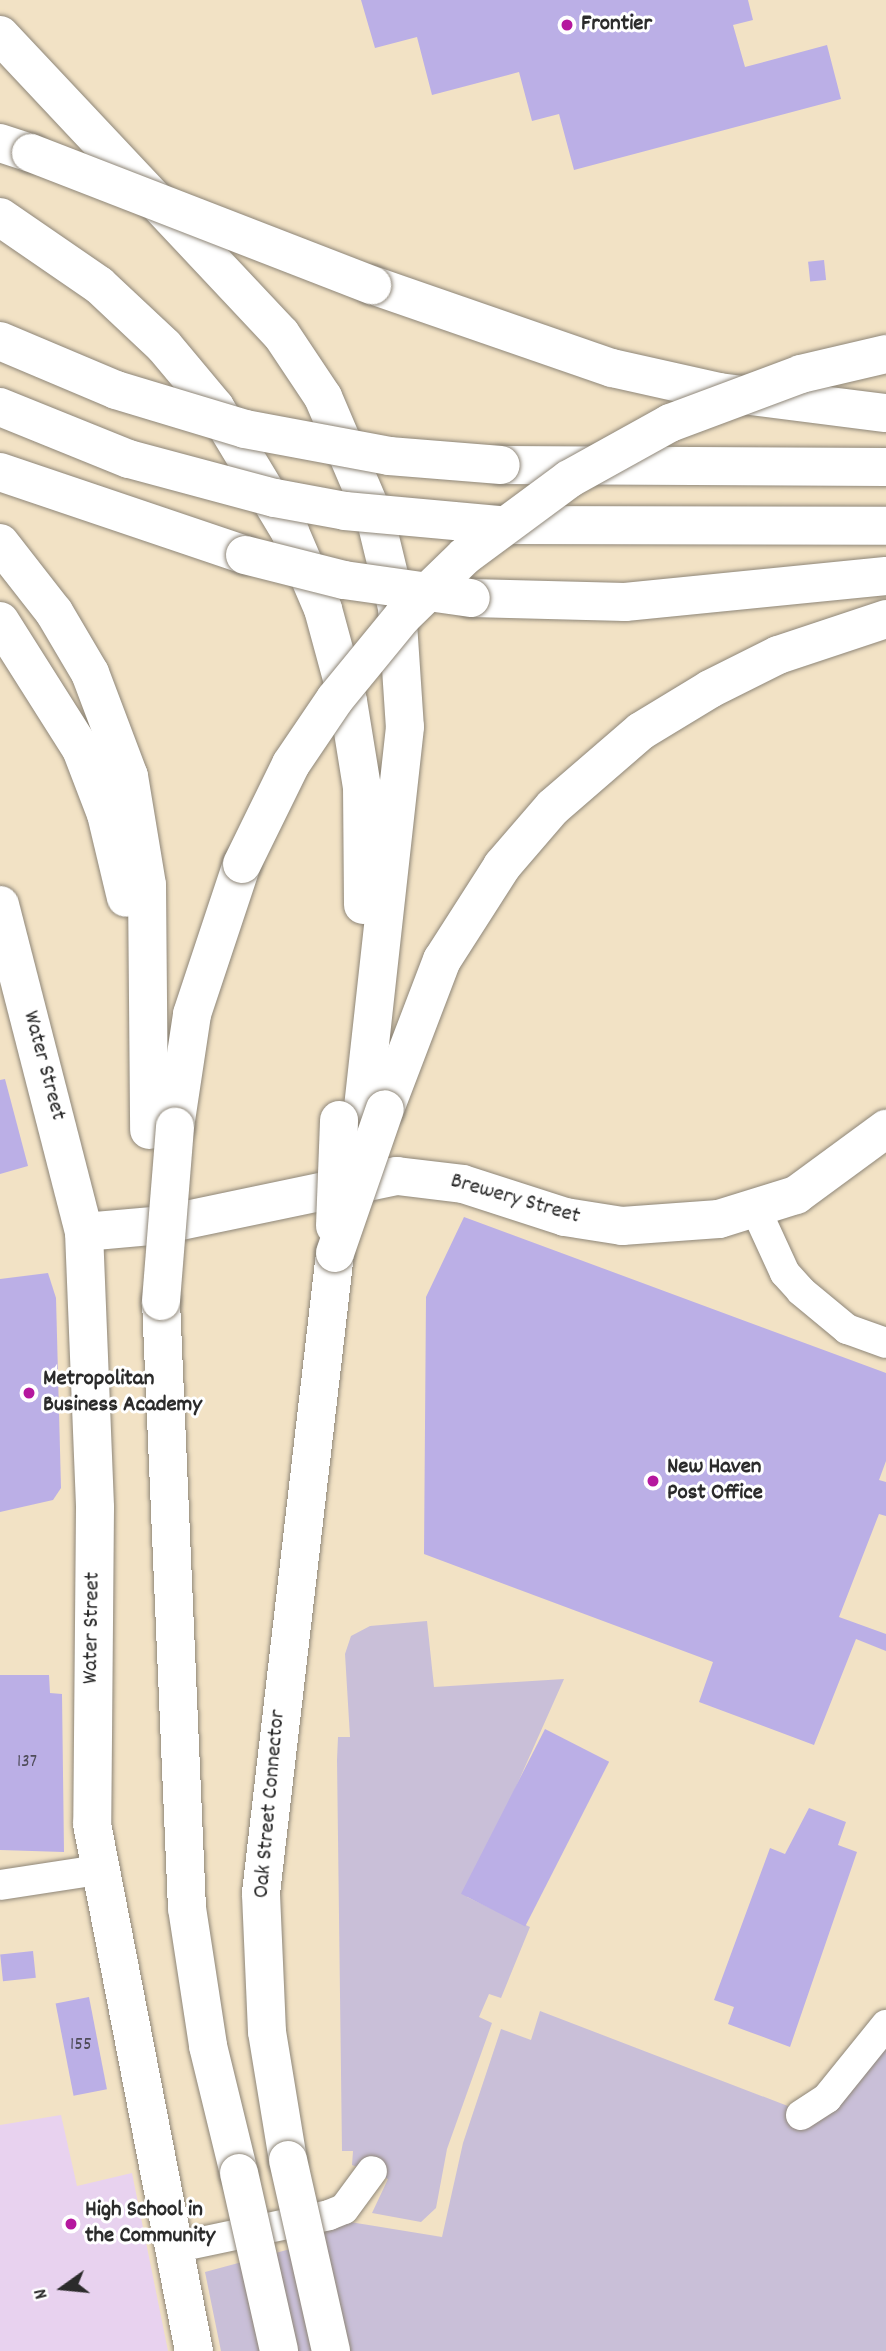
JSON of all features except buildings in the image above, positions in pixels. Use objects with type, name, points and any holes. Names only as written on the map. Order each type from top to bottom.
[{"type":"main road","points":[[0,35],[281,334],[323,397],[376,522],[397,608],[405,727],[362,1114]]},
{"type":"main road","points":[[15,148],[372,285],[612,368],[719,391],[886,413]]},
{"type":"main road","points":[[0,217],[100,285],[192,376],[270,494],[323,609],[348,701],[365,831],[362,1114]]},
{"type":"main road","points":[[0,341],[116,390],[245,429],[389,456],[500,465],[886,467]]},
{"type":"main road","points":[[162,1128],[192,1014],[242,864],[292,764],[335,699],[403,616],[465,556],[569,479],[659,429],[758,388],[886,354]]},
{"type":"main road","points":[[0,407],[129,458],[275,498],[498,525],[886,526]]},
{"type":"main road","points":[[0,472],[245,555],[344,580],[471,598],[625,602],[886,576]]},
{"type":"main road","points":[[0,543],[73,645],[118,741],[143,848],[153,1058],[162,1128],[161,1301],[187,1908],[208,2046],[279,2351]]},
{"type":"main road","points":[[362,1114],[442,960],[502,866],[553,807],[642,731],[710,688],[778,655],[886,619]]},
{"type":"main road","points":[[0,621],[34,667],[81,749],[116,846],[128,911],[137,1062],[162,1128]]},
{"type":"main road","name":"Water Street","points":[[0,905],[84,1233],[94,1508],[90,1774],[98,1870],[194,2351]]},
{"type":"main road","name":"Oak Street Connector","points":[[331,2351],[288,2160],[267,2032],[261,1893],[335,1253],[362,1114]]},
{"type":"main road","name":"Brewery Street","points":[[84,1233],[162,1225],[397,1176],[450,1181],[565,1217],[622,1226],[756,1210],[819,1181],[886,1129]]},
{"type":"street","points":[[756,1210],[785,1273],[801,1291],[847,1329],[886,1343]]},
{"type":"street","points":[[0,1885],[98,1870]]},
{"type":"street","points":[[801,2115],[827,2098],[886,2025]]},
{"type":"street","points":[[173,2248],[329,2215],[344,2209],[372,2171]]},
{"type":"shaded area","points":[[427,1621],[434,1687],[564,1679],[467,1897],[530,1927],[501,1998],[489,1994],[479,2017],[492,2023],[447,2149],[436,2208],[421,2222],[372,2213],[388,2179],[352,2165],[353,2151],[342,2151],[337,1760],[338,1737],[350,1737],[345,1654],[351,1636],[370,1626]]},
{"type":"shaded area","points":[[540,2011],[793,2108],[886,2044],[886,2351],[221,2351],[205,2272],[320,2241],[317,2226],[344,2221],[442,2237],[463,2143],[501,2029],[531,2040]]},
{"type":"shaded area","name":"High School in the Community","points":[[61,2115],[77,2186],[132,2173],[168,2351],[0,2351],[0,2125]]},
{"type":"place","name":"Frontier","points":[[567,25]]},
{"type":"place","name":"Metropolitan Business Academy","points":[[29,1393]]},
{"type":"place","name":"New Haven Post Office","points":[[653,1481]]},
{"type":"place","name":"High School in the Community","points":[[71,2224]]}]
